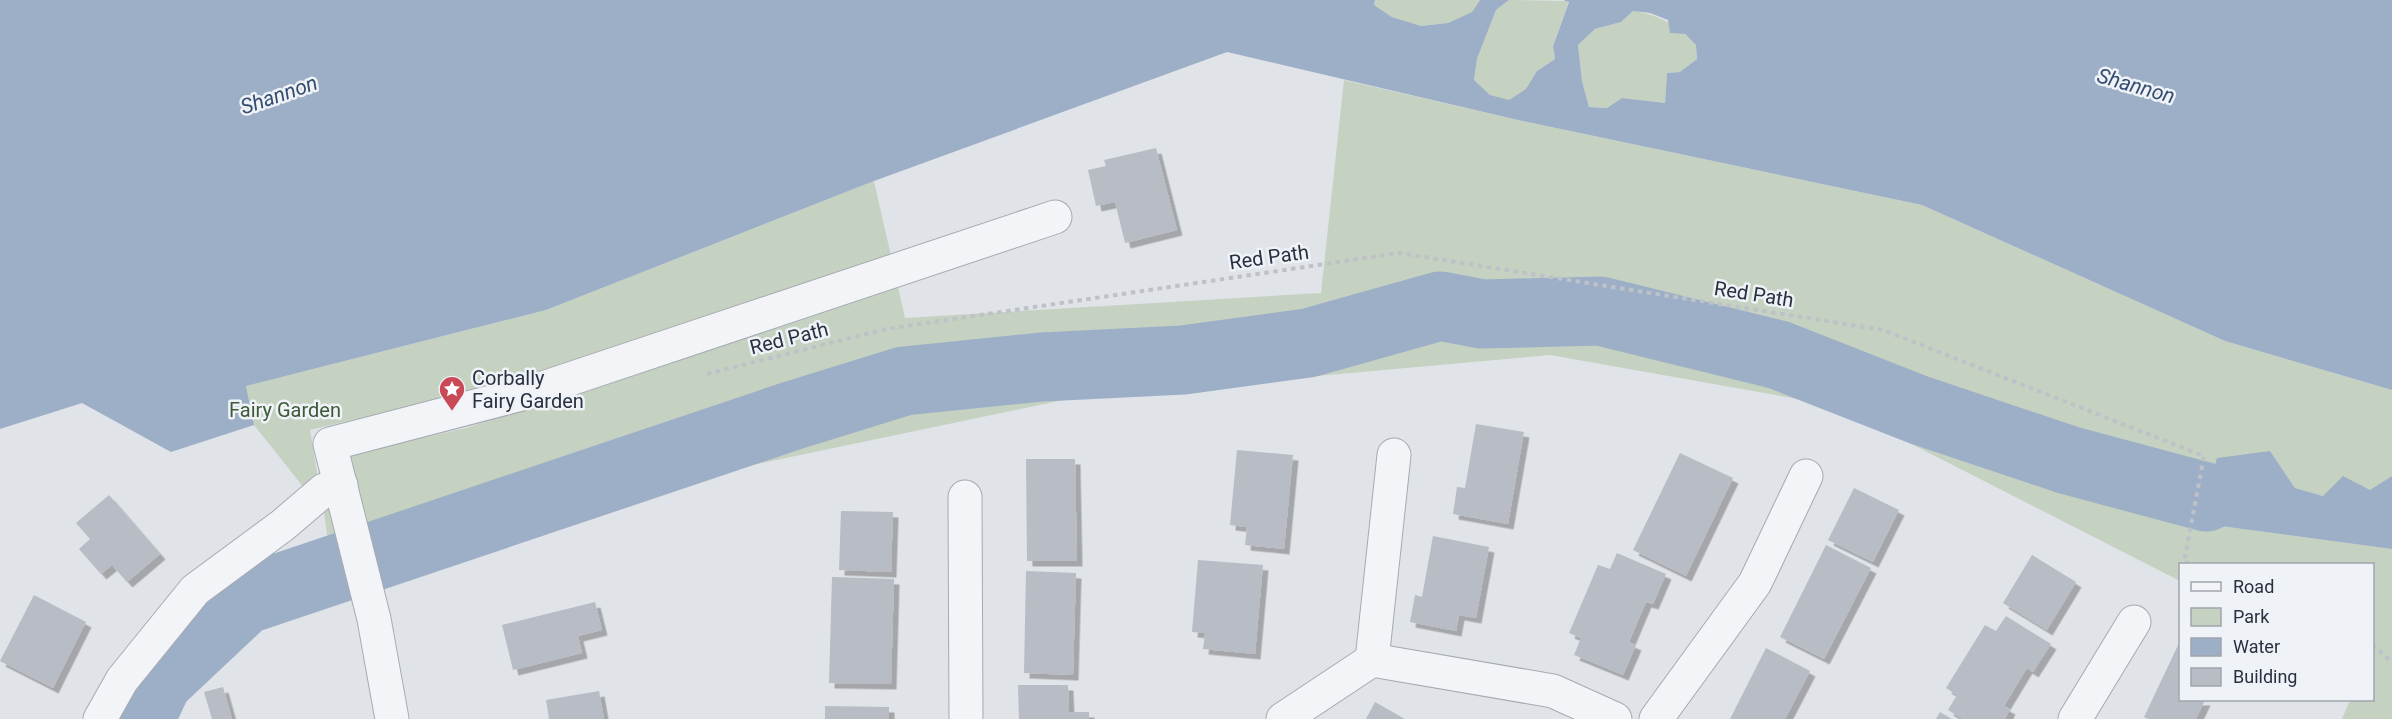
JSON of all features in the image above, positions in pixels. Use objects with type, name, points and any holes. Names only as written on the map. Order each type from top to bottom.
[{"type":"street","points":[[392,719],[374,619],[330,444],[537,390],[1055,218]]},
{"type":"street","points":[[1372,660],[1394,455]]},
{"type":"street","points":[[1656,719],[1755,583],[1806,476]]},
{"type":"street","points":[[100,719],[122,680],[195,590],[283,525],[324,490],[341,485]]},
{"type":"street","points":[[964,497],[966,719]]},
{"type":"street","points":[[2075,719],[2134,622]]},
{"type":"street","points":[[1283,719],[1372,660],[1552,691],[1615,719]]},
{"type":"path","name":"Red Path","points":[[701,376],[886,329],[1399,253],[1883,330],[2204,456],[2184,562],[2188,563]]},
{"type":"path","points":[[2374,646],[2392,662]]},
{"type":"green space","points":[[1375,0],[1480,0],[1472,12],[1448,23],[1421,26],[1392,17],[1374,5]]},
{"type":"green space","points":[[1509,0],[1569,1],[1553,45],[1555,59],[1537,71],[1527,89],[1509,101],[1490,95],[1474,80],[1477,59],[1496,10]]},
{"type":"green space","points":[[1633,11],[1652,15],[1682,32],[1696,45],[1697,59],[1680,72],[1667,73],[1665,103],[1622,98],[1608,108],[1589,107],[1582,81],[1578,45],[1595,29],[1621,22]]},
{"type":"green space","name":"Fairy Garden","points":[[1344,80],[1518,120],[1922,205],[2225,341],[2392,390],[2392,476],[2370,491],[2323,496],[2295,488],[2270,451],[2205,524],[2392,549],[2392,719],[2342,719],[2350,701],[2374,701],[2374,563],[2179,563],[2179,580],[1837,406],[1550,355],[1073,398],[609,495],[336,594],[324,513],[254,425],[246,386],[546,310],[874,181],[905,318],[1321,293]],"holes":[[[560,370],[565,395],[466,428],[348,455],[351,489],[324,513],[310,430]]]},
{"type":"water","name":"Shannon","points":[[0,0],[1375,0],[1374,5],[1392,17],[1421,26],[1448,23],[1472,12],[1480,0],[1509,0],[1496,10],[1477,59],[1474,80],[1490,95],[1509,100],[1526,89],[1537,71],[1555,59],[1553,46],[1569,2],[1563,0],[2392,0],[2392,390],[2225,341],[1922,205],[1518,120],[1227,52],[874,181],[546,310],[246,386],[254,425],[171,452],[82,403],[0,429]],"holes":[[[1633,11],[1650,13],[1668,20],[1670,33],[1685,34],[1696,45],[1697,59],[1680,72],[1667,73],[1665,103],[1622,98],[1607,108],[1589,107],[1582,81],[1578,45],[1595,29],[1621,22]]]},
{"type":"water","points":[[2270,451],[2295,488],[2323,496],[2343,476],[2370,490],[2392,476],[2392,549],[2205,524],[2206,497],[2217,458]]},
{"type":"building","points":[[1156,148],[1177,230],[1125,243],[1115,202],[1096,206],[1088,170],[1106,166],[1104,160]]},
{"type":"building","points":[[1476,424],[1524,432],[1508,524],[1453,514],[1457,487],[1465,488]]},
{"type":"building","points":[[1237,450],[1293,455],[1284,549],[1245,545],[1247,527],[1230,525]]},
{"type":"building","points":[[1680,453],[1733,478],[1686,576],[1633,550]]},
{"type":"building","points":[[1026,459],[1075,459],[1077,561],[1027,561]]},
{"type":"building","points":[[1854,488],[1899,510],[1873,562],[1828,540]]},
{"type":"building","points":[[109,495],[160,554],[127,582],[112,565],[101,574],[79,549],[90,539],[76,523]]},
{"type":"building","points":[[841,511],[893,512],[891,572],[839,570]]},
{"type":"building","points":[[1433,536],[1489,547],[1476,618],[1459,615],[1456,631],[1410,622],[1415,595],[1422,597]]},
{"type":"building","points":[[1826,545],[1871,568],[1824,659],[1780,637]]},
{"type":"building","points":[[1617,553],[1666,574],[1653,604],[1646,602],[1629,642],[1636,645],[1623,675],[1574,655],[1581,638],[1569,633],[1598,565],[1610,569]]},
{"type":"building","points":[[2032,555],[2076,582],[2047,630],[2003,603]]},
{"type":"building","points":[[1198,560],[1263,565],[1255,654],[1203,649],[1205,633],[1192,632]]},
{"type":"building","points":[[1026,571],[1076,573],[1073,675],[1024,673]]},
{"type":"building","points":[[832,577],[894,579],[891,684],[829,683]]},
{"type":"building","points":[[34,595],[86,622],[53,688],[0,661]]},
{"type":"building","points":[[595,602],[602,630],[578,636],[582,653],[513,670],[502,625]]},
{"type":"building","points":[[2006,616],[2051,644],[2033,672],[2027,668],[2004,706],[2010,709],[2005,719],[1963,719],[1948,710],[1957,695],[1946,688],[1985,625],[1996,631]]},
{"type":"building","points":[[2179,643],[2179,701],[2205,701],[2196,719],[2148,719],[2144,717]]},
{"type":"building","points":[[1766,648],[1810,671],[1785,719],[1730,719]]},
{"type":"building","points":[[1018,685],[1068,685],[1069,712],[1089,712],[1089,719],[1019,719]]},
{"type":"building","points":[[223,687],[232,719],[212,719],[204,692]]},
{"type":"building","points":[[599,691],[604,719],[549,719],[546,700]]},
{"type":"building","points":[[1375,702],[1405,719],[1366,719]]},
{"type":"building","points":[[825,706],[889,707],[889,719],[825,719]]},
{"type":"building","points":[[1940,712],[1952,719],[1936,719]]},
{"type":"waterway","points":[[140,719],[158,681],[244,600],[791,416],[904,381],[1042,367],[1183,360],[1308,343],[1440,306],[1482,314],[1600,311],[1779,355],[1919,410],[2068,460],[2206,497]]},
{"type":"place","name":"Corbally Fairy Garden","points":[[452,412]]}]
